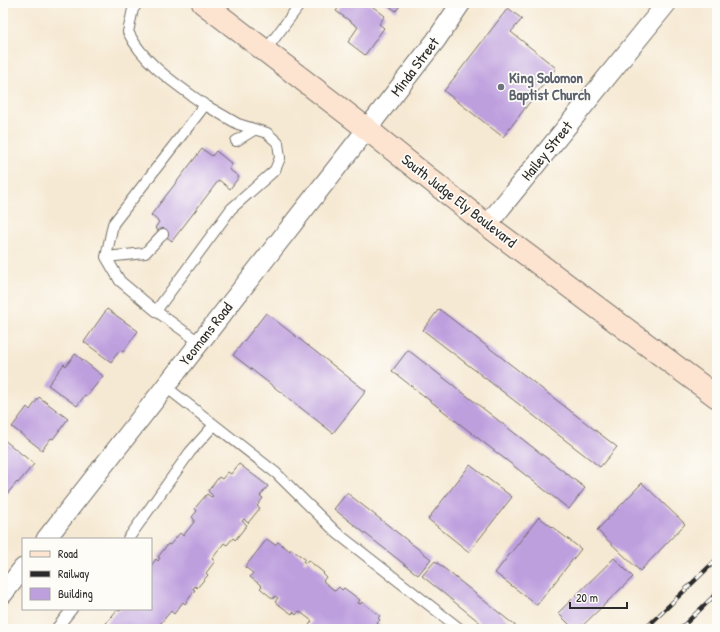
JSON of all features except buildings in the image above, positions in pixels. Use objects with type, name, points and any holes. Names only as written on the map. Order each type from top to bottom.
[{"type":"main road","name":"South Judge Ely Boulevard","points":[[203,3],[367,129],[487,225],[717,397]]},
{"type":"street","name":"Minda Street","points":[[367,129],[436,40],[461,3]]},
{"type":"street","name":"Hailey Street","points":[[487,225],[667,3]]},
{"type":"street","name":"Yeomans Road","points":[[47,538],[367,129]]},
{"type":"street","points":[[3,594],[22,569]]},
{"type":"lane","points":[[138,3],[133,9],[128,32],[134,44],[158,70],[205,106],[238,124],[267,133],[278,143],[280,158],[275,170],[231,209],[156,311]]},
{"type":"lane","points":[[265,51],[301,3]]},
{"type":"lane","points":[[199,342],[156,311],[120,281],[106,257],[113,224],[205,106]]},
{"type":"lane","points":[[236,141],[254,130]]},
{"type":"lane","points":[[106,257],[145,253],[163,234]]},
{"type":"lane","points":[[166,387],[276,473],[337,533],[460,629]]},
{"type":"lane","points":[[129,538],[190,452],[214,425]]},
{"type":"lane","points":[[56,629],[71,610]]},
{"type":"railway","points":[[645,629],[717,559]]},
{"type":"railway","points":[[680,629],[717,593]]},
{"type":"place","name":"King Solomon Baptist Church","points":[[501,87]]}]
